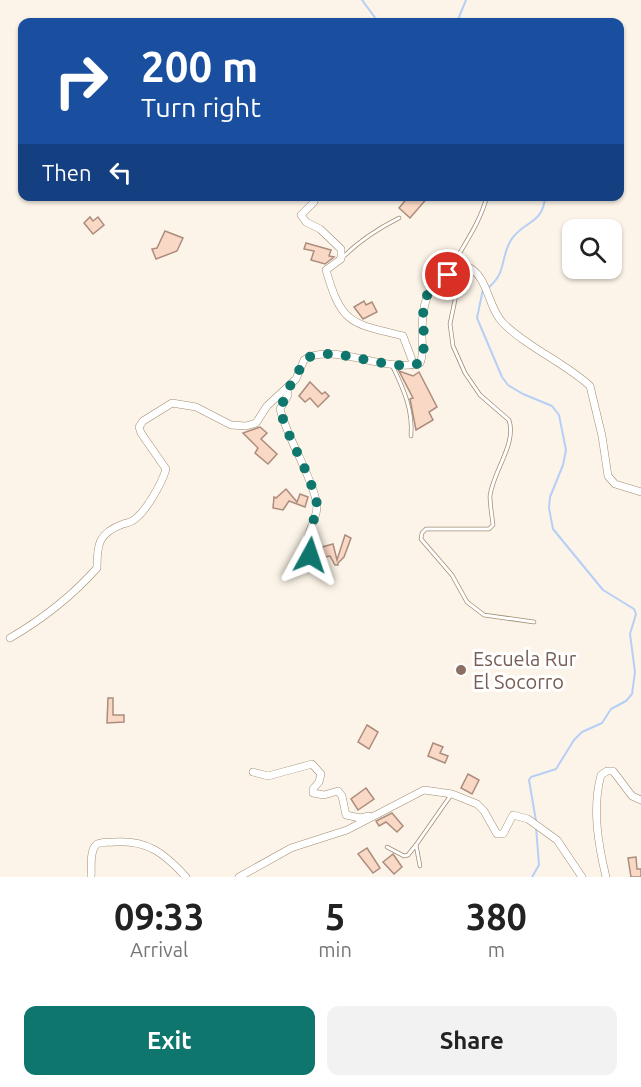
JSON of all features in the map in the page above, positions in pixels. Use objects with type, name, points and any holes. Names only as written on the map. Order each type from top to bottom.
[{"type":"street","points":[[314,202],[301,215],[306,222],[320,228],[341,249],[341,259],[326,270],[340,307],[348,318],[357,323],[403,336],[407,340],[414,365]]},
{"type":"street","points":[[10,638],[24,630],[87,579],[97,568],[97,545],[106,533],[133,521],[163,479],[165,469],[139,427],[143,421],[172,404],[196,407],[231,425],[246,426],[256,423],[267,406],[296,379],[304,360],[319,352],[392,364],[414,365],[422,360],[422,317],[428,292],[434,284],[466,266],[475,271],[502,322],[590,386],[602,436],[608,476],[615,484],[641,492]]},
{"type":"street","points":[[288,388],[288,395],[280,409],[285,427],[305,466],[317,502],[316,514],[309,535],[310,555]]},
{"type":"street","points":[[253,772],[268,776],[312,764],[321,774],[319,782],[312,789],[313,793],[324,795],[338,791],[342,796],[346,814],[360,818],[375,815]]},
{"type":"street","points":[[606,877],[599,850],[596,799],[601,775],[607,771],[613,771],[632,796],[641,800]]},
{"type":"street","points":[[239,877],[291,848],[347,830],[424,790],[452,794],[477,804],[484,811],[497,834],[505,831],[513,815],[528,819],[546,831],[561,846],[582,877]]},
{"type":"street","points":[[91,877],[95,846],[99,843],[118,842],[134,843],[157,850],[186,877]]},
{"type":"lane","points":[[448,275],[467,237],[482,217],[486,201]]},
{"type":"lane","points":[[341,259],[357,243],[377,229],[399,218]]},
{"type":"lane","points":[[475,271],[460,285],[456,295],[450,324],[453,346],[465,373],[480,395],[509,420],[511,436],[490,496],[493,525],[489,529],[426,529],[421,539],[452,575],[467,602],[484,615],[534,622]]},
{"type":"lane","points":[[392,364],[407,396],[412,419],[411,436]]},
{"type":"lane","points":[[387,847],[404,856],[408,855],[452,794]]},
{"type":"lane","points":[[416,845],[420,866]]},
{"type":"building","points":[[405,201],[425,201],[410,218],[399,208]]},
{"type":"building","points":[[90,217],[93,221],[98,217],[104,225],[93,234],[84,223]]},
{"type":"building","points":[[165,231],[183,238],[177,251],[156,259],[152,249],[157,248]]},
{"type":"building","points":[[306,243],[331,250],[329,256],[334,257],[325,264],[311,260],[314,251],[304,249]]},
{"type":"building","points":[[364,301],[366,305],[372,302],[377,312],[363,319],[354,307]]},
{"type":"building","points":[[399,371],[413,376],[419,372],[437,407],[429,412],[433,420],[416,430],[410,399],[413,398]]},
{"type":"building","points":[[310,382],[322,394],[325,392],[329,396],[318,407],[310,398],[305,402],[299,396]]},
{"type":"building","points":[[260,427],[267,433],[261,439],[277,454],[268,464],[255,453],[258,448],[243,433]]},
{"type":"building","points":[[286,489],[297,502],[300,494],[308,497],[305,507],[289,501],[283,510],[273,508],[274,497],[276,498]]},
{"type":"building","points":[[345,535],[351,538],[344,557],[338,565],[335,565],[330,556],[325,557],[322,547],[333,544],[337,560]]},
{"type":"building","points":[[108,698],[113,698],[113,715],[124,715],[124,722],[107,723]]},
{"type":"building","points":[[367,725],[378,732],[369,749],[358,742]]},
{"type":"building","points":[[433,743],[443,747],[440,753],[448,756],[445,763],[428,756]]},
{"type":"building","points":[[468,774],[479,780],[472,794],[461,788]]},
{"type":"building","points":[[366,788],[374,799],[358,810],[351,799]]},
{"type":"building","points":[[392,813],[403,826],[397,832],[386,822],[379,826],[376,821]]},
{"type":"building","points":[[367,848],[380,868],[373,873],[358,854]]},
{"type":"building","points":[[393,854],[402,867],[394,874],[383,862]]},
{"type":"building","points":[[636,857],[637,869],[641,869],[641,877],[631,877],[628,858]]},
{"type":"waterway","points":[[362,0],[375,18]]},
{"type":"waterway","points":[[459,18],[466,0]]},
{"type":"waterway","points":[[489,287],[501,270],[511,240],[537,217],[544,201]]},
{"type":"waterway","points":[[483,289],[477,318],[502,377],[508,385],[523,394],[552,406],[559,415],[566,450],[563,465],[550,497],[549,508],[553,529],[603,590],[634,609],[636,614],[630,634],[635,672],[632,694],[626,701],[611,709],[602,723],[582,732],[574,740],[556,769],[531,777],[529,780],[536,821]]},
{"type":"waterway","points":[[532,877],[539,865],[536,827]]},
{"type":"place","name":"Escuela Rur El Socorro","points":[[461,670]]},
{"type":"route","points":[[310,555],[309,535],[316,514],[317,502],[305,466],[285,427],[280,409],[288,395],[288,388],[296,379],[304,360],[319,352],[410,366],[420,363],[423,355],[422,317],[428,292],[434,284],[448,275]]}]
